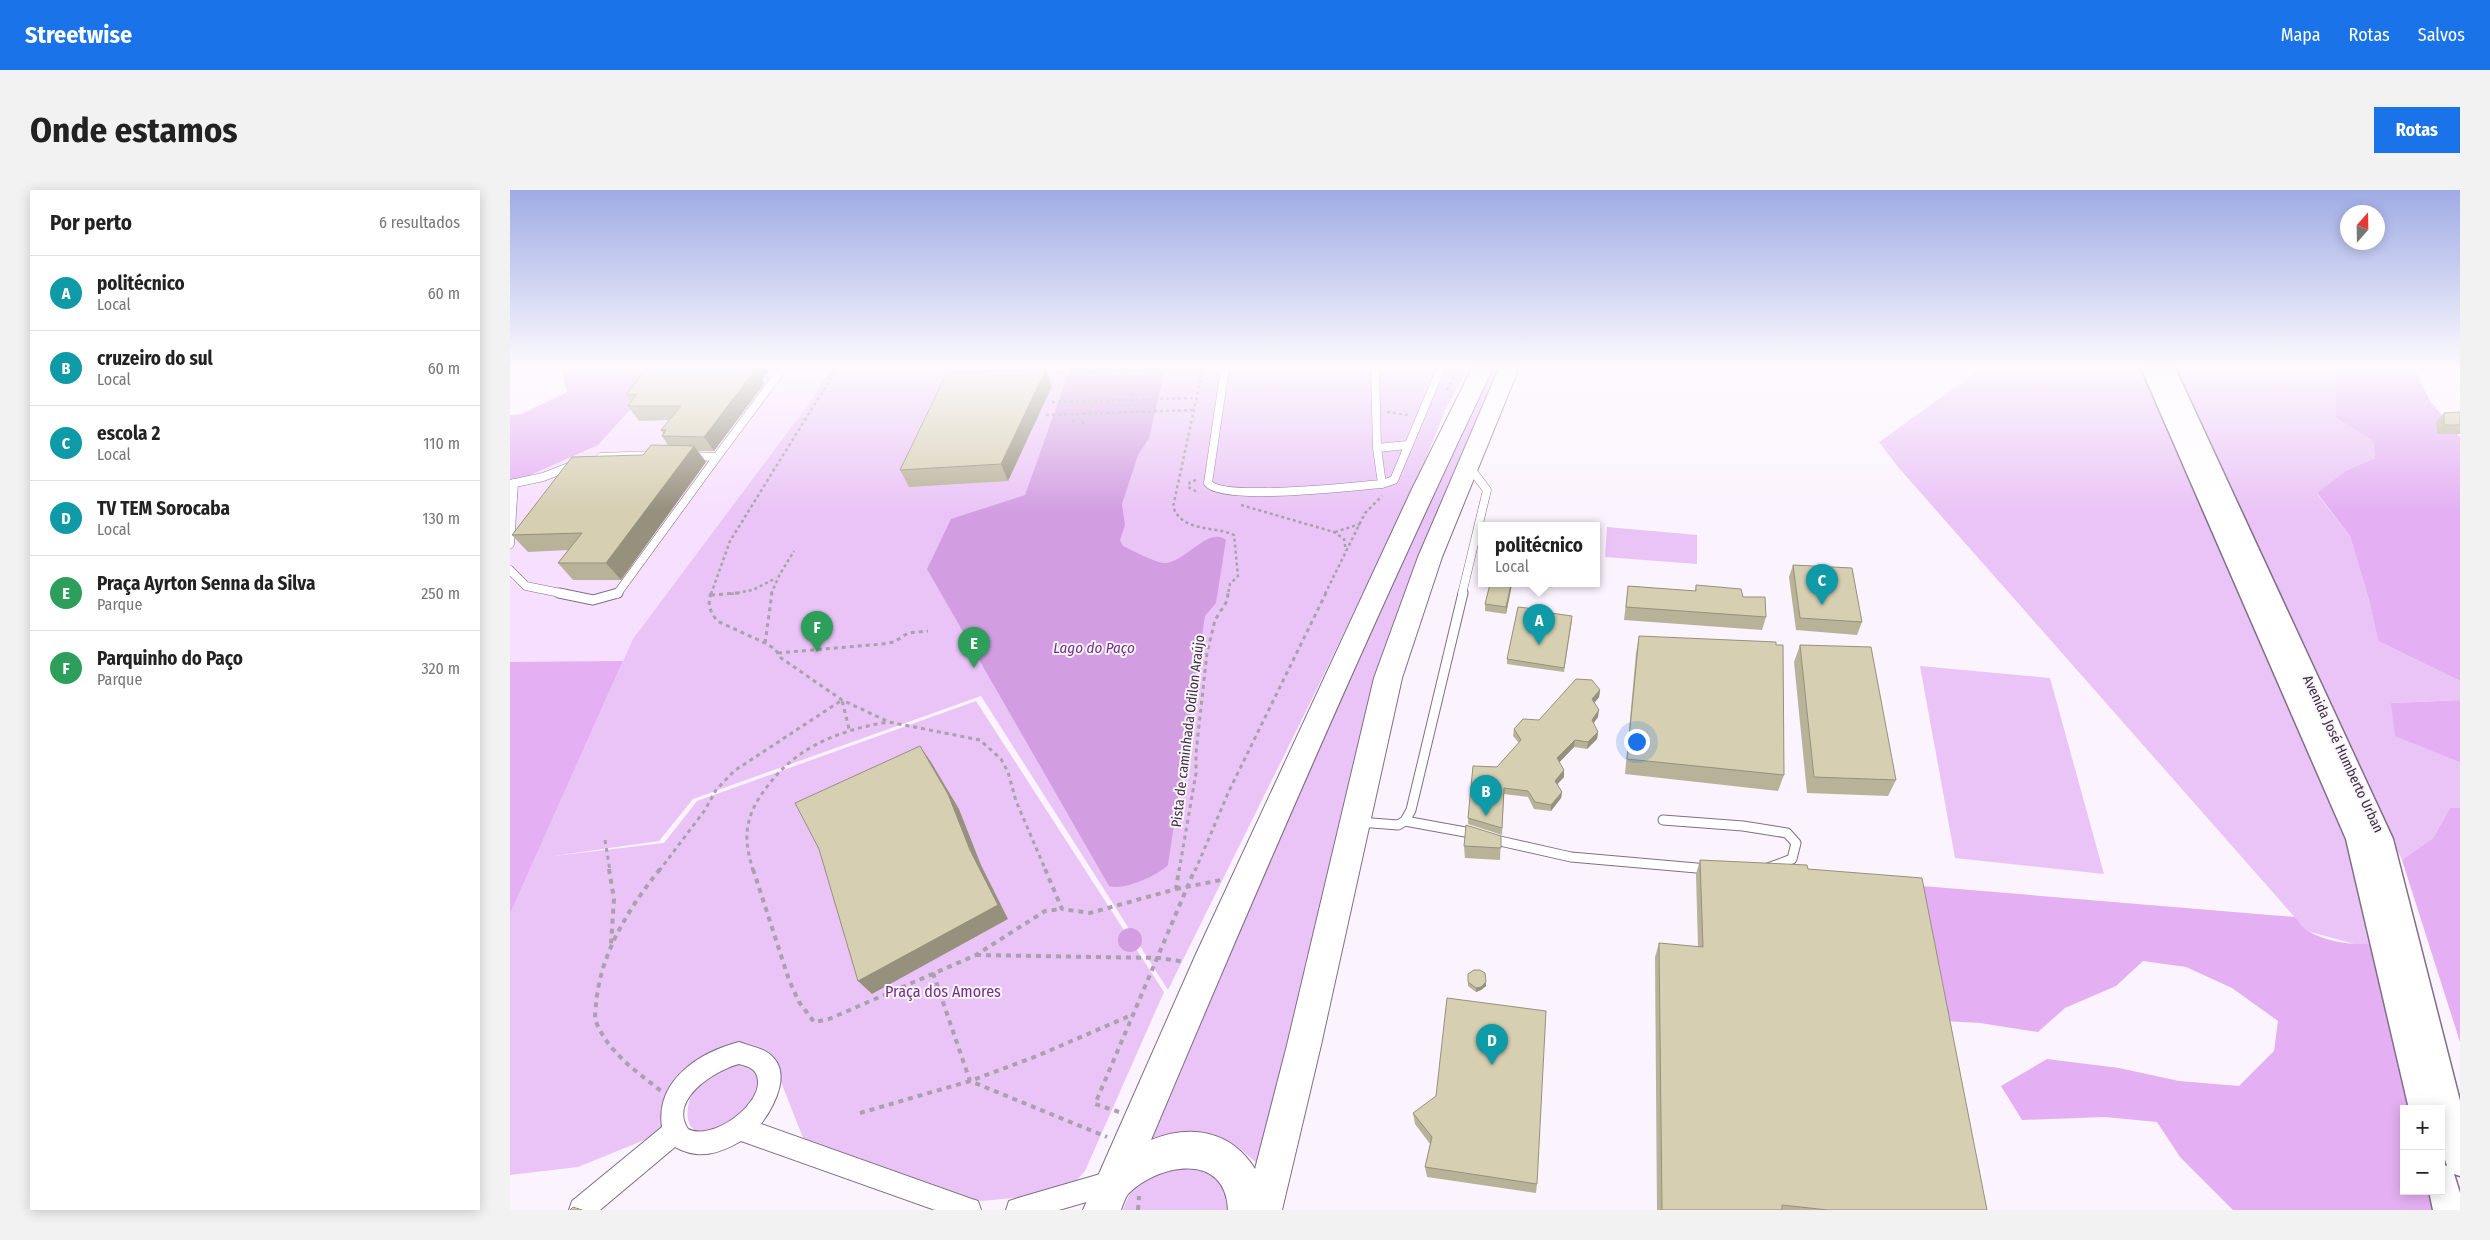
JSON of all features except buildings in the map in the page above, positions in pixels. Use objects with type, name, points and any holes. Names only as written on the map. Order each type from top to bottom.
[{"type":"main road","points":[[1121,1175],[1141,1119],[1208,965],[1423,491],[1460,416]]},
{"type":"main road","points":[[1262,1210],[1289,1111],[1357,822],[1388,678],[1430,557],[1489,416]]},
{"type":"main road","points":[[1121,1175],[1176,1150],[1206,1151],[1234,1170],[1247,1193],[1247,1210]]},
{"type":"street","name":"Avenida José Humberto Urban","points":[[2169,416],[2358,839],[2423,1105]]},
{"type":"street","name":"Avenida José Humberto Urban","points":[[2188,416],[2381,839],[2460,1161]]},
{"type":"street","points":[[739,1053],[753,1056],[763,1062],[769,1073],[770,1086],[765,1101],[755,1116],[741,1129],[725,1138],[710,1143],[695,1144],[683,1140],[675,1132],[672,1119],[675,1102],[681,1090],[692,1076],[707,1064],[724,1056],[739,1053]]},
{"type":"street","points":[[741,1129],[969,1210]]},
{"type":"street","points":[[581,1210],[675,1132]]},
{"type":"street","points":[[1018,1210],[1121,1175]]},
{"type":"street","points":[[2445,1194],[2449,1210]]},
{"type":"lane","points":[[510,570],[526,586],[592,600],[616,595],[748,416]]},
{"type":"lane","points":[[1218,416],[1208,483],[1211,487],[1226,492],[1293,491],[1382,484],[1394,480],[1420,417]]},
{"type":"lane","points":[[1376,416],[1377,448],[1382,484]]},
{"type":"lane","points":[[1377,448],[1408,445]]},
{"type":"lane","points":[[590,458],[621,454],[663,455]]},
{"type":"lane","points":[[681,456],[717,457]]},
{"type":"lane","points":[[510,544],[512,483],[544,477],[583,461]]},
{"type":"lane","points":[[1468,465],[1487,490],[1479,522]]},
{"type":"lane","points":[[1357,822],[1398,825],[1405,821],[1411,810],[1478,528]]},
{"type":"lane","points":[[1663,820],[1743,826],[1786,833],[1796,843],[1792,859],[1775,866],[1757,870]]},
{"type":"lane","points":[[1405,821],[1468,831],[1513,846],[1574,856],[1646,865],[1715,870]]},
{"type":"path","points":[[808,416],[730,541],[708,602],[710,608],[717,621],[765,642],[781,658],[842,700],[889,722],[980,740],[1001,759],[1008,772],[1016,801],[1062,910]]},
{"type":"path","name":"Pista de caminhada Odilon Araújo","points":[[1176,889],[1196,773],[1196,753],[1207,653],[1215,620],[1227,601],[1230,584],[1238,576],[1234,535],[1225,529],[1193,527],[1182,522],[1175,515],[1174,507],[1192,416]]},
{"type":"path","points":[[1410,416],[1420,417]]},
{"type":"path","points":[[1072,422],[1086,424]]},
{"type":"path","points":[[1200,494],[1188,487],[1190,482],[1208,479]]},
{"type":"path","points":[[1141,1119],[1095,1104],[1190,886],[1229,791],[1365,513],[1384,494]]},
{"type":"path","points":[[1239,505],[1334,532],[1344,539],[1346,552]]},
{"type":"path","points":[[1334,532],[1360,523]]},
{"type":"path","points":[[765,642],[767,610],[777,578],[794,551]]},
{"type":"path","points":[[711,595],[745,594],[777,578]]},
{"type":"path","points":[[777,653],[882,644],[894,642],[908,633],[928,631]]},
{"type":"path","points":[[842,700],[849,730]]},
{"type":"path","points":[[675,1102],[615,1054],[595,1020],[598,985],[611,946],[633,902],[682,842],[705,810],[716,790],[734,771],[756,755],[790,736],[842,700]]},
{"type":"path","points":[[889,722],[864,724],[836,734],[806,749],[781,768],[753,808],[747,836],[765,909],[801,1008],[814,1022],[829,1019],[976,955],[1045,911],[1062,910],[1090,913],[1190,886]]},
{"type":"path","points":[[605,840],[614,899],[611,946]]},
{"type":"path","points":[[976,955],[1159,958],[1208,965]]},
{"type":"path","points":[[933,973],[970,1081],[1121,1175],[1138,1210]]},
{"type":"path","points":[[860,1113],[970,1081],[1037,1056],[1134,1014]]},
{"type":"shaded area","points":[[510,416],[625,416],[598,445],[510,484]]},
{"type":"shaded area","points":[[603,416],[801,416],[535,859],[510,914],[510,484]]},
{"type":"shaded area","points":[[2336,416],[2442,416],[2460,437],[2460,681],[2378,641],[2369,600],[2350,536],[2317,493],[2347,470],[2375,458],[2373,441],[2336,418]]},
{"type":"shaded area","points":[[623,661],[510,914],[510,662]]},
{"type":"shaded area","points":[[2460,700],[2460,762],[2395,736],[2391,703]]},
{"type":"shaded area","points":[[2450,808],[2460,808],[2460,1042],[2402,860],[2433,838]]},
{"type":"shaded area","points":[[1886,883],[2295,917],[2306,930],[2324,938],[2350,943],[2375,943],[2414,1105],[2400,1105],[2400,1195],[2436,1195],[2439,1210],[2233,1210],[2180,1157],[2157,1122],[2105,1117],[2022,1120],[2001,1086],[2047,1059],[2119,1068],[2179,1081],[2239,1086],[2274,1051],[2278,1021],[2232,988],[2186,967],[2143,961],[2116,986],[2065,1008],[2038,1032],[1980,1023],[1945,1021]]},
{"type":"green space","name":"Praça dos Amores","points":[[800,416],[1443,416],[1418,479],[1168,990],[981,696],[693,799],[659,841],[554,856],[664,843],[697,801],[976,701],[1164,992],[1085,1171],[1077,1180],[1023,1197],[981,1201],[803,1138],[774,1064],[765,1049],[735,1047],[694,1067],[664,1132],[578,1167],[510,1175],[510,914],[633,639]]},
{"type":"green space","points":[[1469,416],[1482,416],[1436,519],[1258,1164],[1239,1148],[1218,1137],[1141,1149]]},
{"type":"green space","points":[[1916,416],[2162,416],[2344,837],[2375,943],[2358,945],[2307,931],[1898,467],[1879,442]]},
{"type":"green space","points":[[2192,416],[2336,416],[2336,418],[2373,441],[2375,458],[2347,470],[2317,494],[2350,536],[2369,600],[2378,641],[2460,681],[2460,700],[2391,703],[2460,762],[2460,808],[2450,808],[2433,838],[2402,860]]},
{"type":"green space","points":[[1607,527],[1697,535],[1697,564],[1605,557]]},
{"type":"green space","points":[[1920,666],[2050,678],[2104,874],[1955,858]]},
{"type":"green space","points":[[734,1064],[746,1066],[754,1070],[758,1076],[758,1091],[755,1099],[744,1116],[739,1120],[705,1132],[697,1131],[691,1127],[688,1120],[689,1102],[693,1093],[705,1079]]},
{"type":"green space","points":[[1185,1162],[1227,1182],[1237,1210],[1123,1210],[1131,1190],[1148,1169]]},
{"type":"water","name":"Lago do Paço","points":[[1053,416],[1154,416],[1149,438],[1138,455],[1122,504],[1125,525],[1120,540],[1123,546],[1151,559],[1166,563],[1174,561],[1212,537],[1226,540],[1216,603],[1205,616],[1168,865],[1148,878],[1131,884],[1115,887],[1109,886],[927,569],[951,519],[1025,495]]},
{"type":"water","points":[[1130,928],[1135,929],[1141,935],[1141,945],[1135,951],[1130,952],[1125,951],[1119,945],[1118,940],[1119,935],[1125,929]]},
{"type":"place","name":"escola 2","points":[[1822,605]]},
{"type":"place","name":"politécnico","points":[[1539,645]]},
{"type":"place","name":"Parquinho do Paço","points":[[817,652]]},
{"type":"place","name":"Praça Ayrton Senna da Silva","points":[[974,668]]},
{"type":"place","name":"cruzeiro do sul","points":[[1486,816]]},
{"type":"place","name":"TV TEM Sorocaba","points":[[1492,1065]]}]
